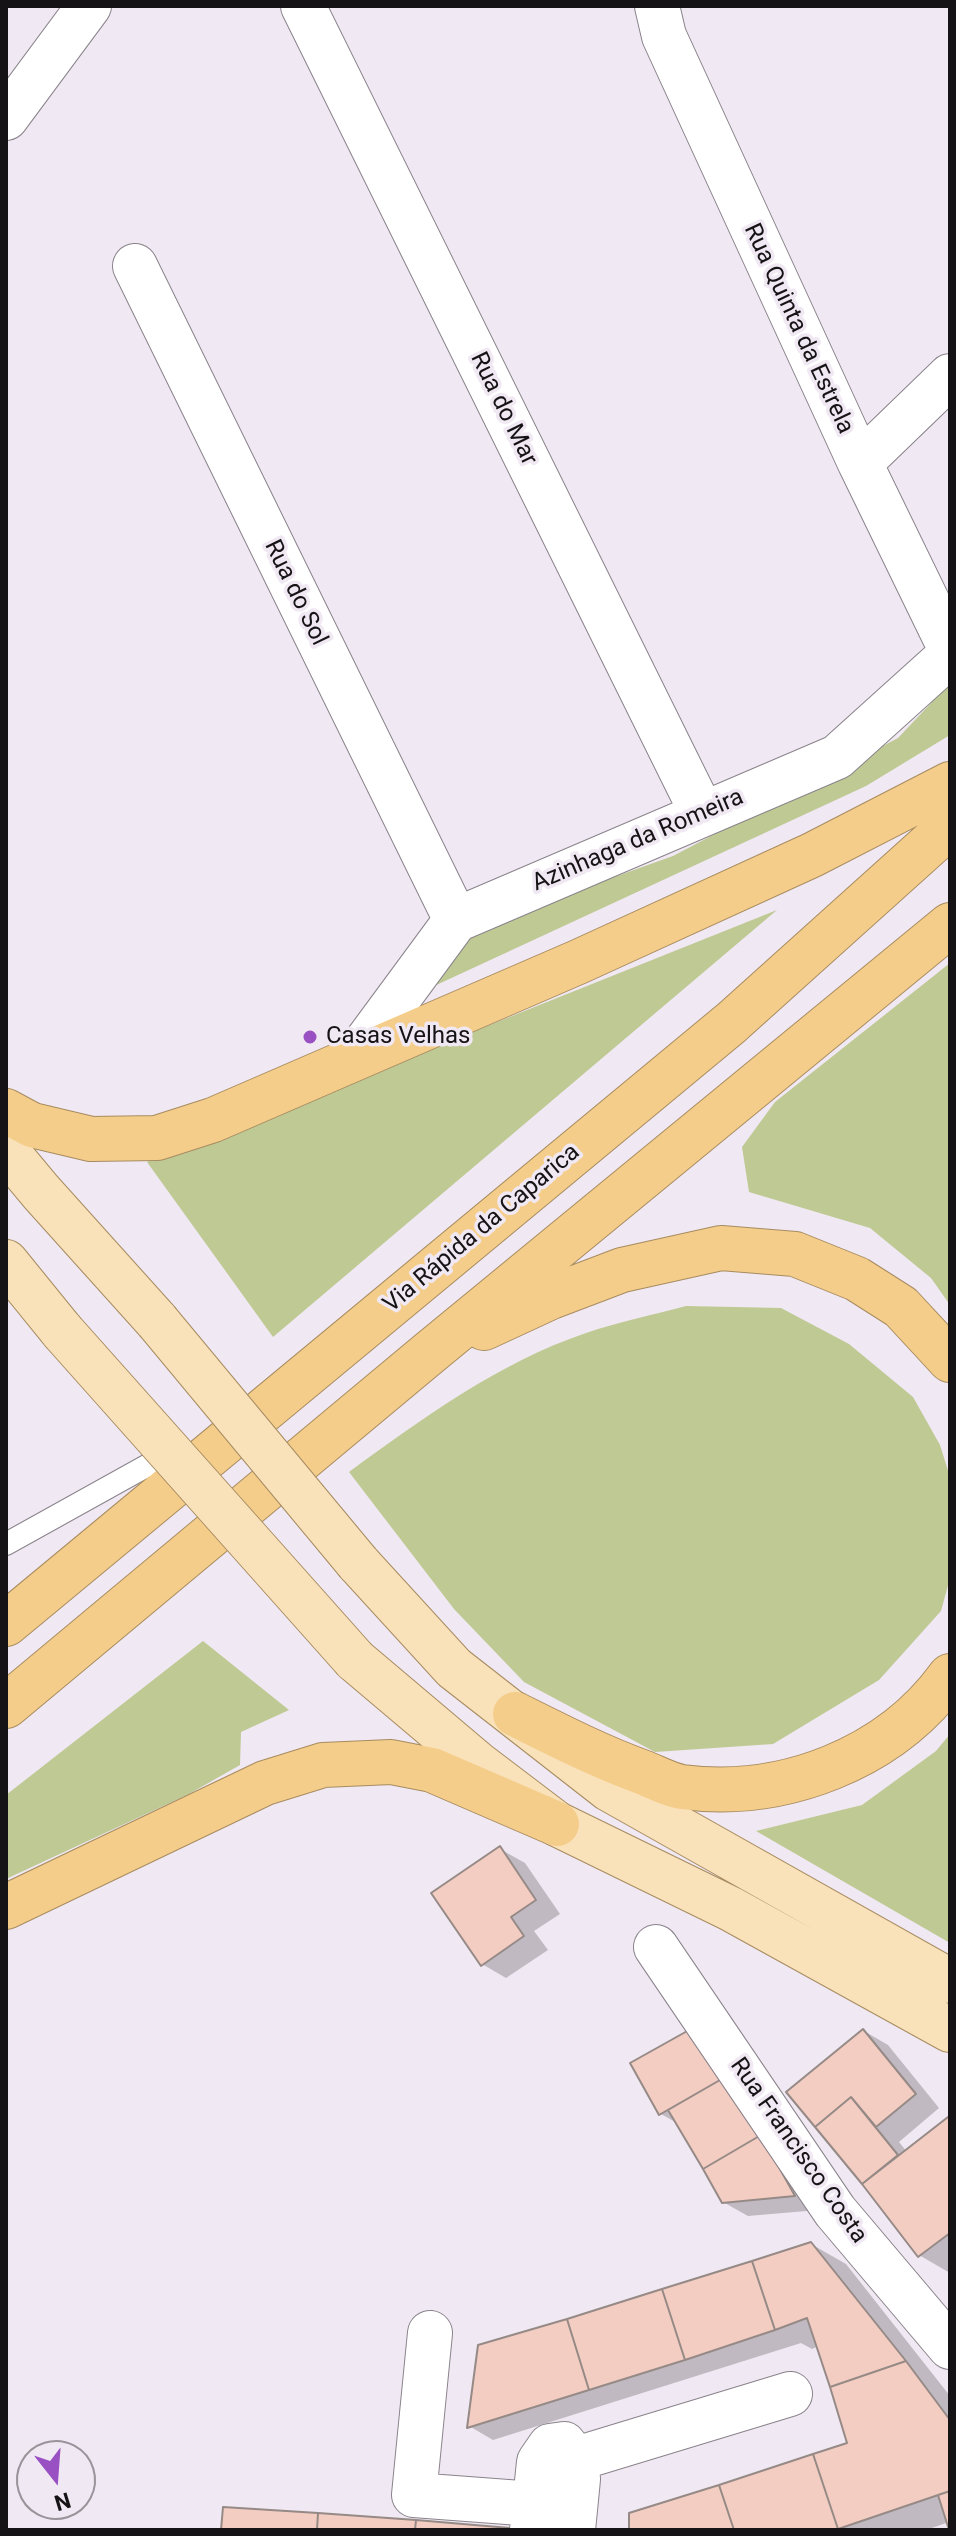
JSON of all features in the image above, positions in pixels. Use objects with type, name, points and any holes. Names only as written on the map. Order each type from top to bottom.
[{"type":"highway","points":[[6,1111],[32,1125],[91,1139],[157,1138],[213,1120],[592,956],[812,855],[950,784]]},
{"type":"highway","name":"Via Rápida da Caparica","points":[[6,1624],[731,1023],[950,826]]},
{"type":"highway","points":[[6,1706],[950,925]]},
{"type":"highway","points":[[428,1354],[551,1297],[622,1270],[721,1248],[795,1254],[857,1279],[901,1307],[950,1360]]},
{"type":"highway","points":[[515,1714],[606,1759],[680,1787],[758,1788],[817,1773],[879,1745],[931,1703],[950,1676]]},
{"type":"highway","points":[[6,1907],[265,1783],[323,1765],[391,1762],[432,1770],[557,1824]]},
{"type":"main road","points":[[6,1150],[157,1321],[358,1563],[454,1668],[609,1789],[950,1981]]},
{"type":"main road","points":[[6,1262],[62,1331],[355,1660],[478,1764],[557,1824],[731,1909],[950,2030]]},
{"type":"street","points":[[6,118],[89,6]]},
{"type":"street","name":"Rua do Mar","points":[[303,6],[702,813]]},
{"type":"street","name":"Rua Quinta da Estrela","points":[[657,6],[664,36],[860,463],[950,648]]},
{"type":"street","name":"Rua do Sol","points":[[135,266],[456,920]]},
{"type":"street","points":[[860,463],[950,376]]},
{"type":"street","name":"Azinhaga da Romeira","points":[[456,920],[837,757],[950,655]]},
{"type":"street","points":[[355,1057],[456,920]]},
{"type":"street","name":"Rua Francisco Costa","points":[[656,1947],[835,2211],[950,2347]]},
{"type":"street","points":[[430,2333],[414,2495],[533,2517],[539,2462],[550,2446],[564,2444],[576,2459],[578,2479],[573,2530]]},
{"type":"street","points":[[576,2459],[790,2394]]},
{"type":"lane","points":[[6,1544],[291,1387]]},
{"type":"green space","points":[[950,683],[950,735],[866,786],[432,987],[480,925],[673,856],[898,738]]},
{"type":"green space","points":[[777,910],[273,1337],[147,1162]]},
{"type":"green space","points":[[950,963],[950,1305],[931,1278],[870,1228],[749,1192],[742,1147],[775,1102]]},
{"type":"green space","points":[[686,1306],[781,1308],[849,1344],[913,1397],[940,1445],[950,1477],[950,1578],[941,1611],[879,1680],[773,1744],[655,1752],[524,1682],[454,1609],[349,1472],[433,1412],[522,1360],[586,1333]]},
{"type":"green space","points":[[203,1641],[289,1710],[241,1732],[240,1765],[189,1794],[6,1879],[6,1795]]},
{"type":"green space","points":[[950,1734],[950,1943],[756,1831],[862,1805],[936,1751]]},
{"type":"building","points":[[500,1846],[536,1900],[511,1917],[524,1936],[481,1966],[431,1893]]},
{"type":"building","points":[[698,2025],[727,2076],[659,2115],[630,2063]]},
{"type":"building","points":[[863,2029],[916,2094],[876,2127],[851,2097],[815,2127],[786,2092]]},
{"type":"building","points":[[727,2076],[761,2135],[703,2169],[668,2110]]},
{"type":"building","points":[[851,2097],[898,2155],[862,2184],[815,2127]]},
{"type":"building","points":[[948,2117],[950,2233],[918,2257],[862,2184]]},
{"type":"building","points":[[761,2135],[795,2196],[722,2203],[703,2169]]},
{"type":"building","points":[[811,2242],[906,2361],[830,2387],[807,2318],[775,2330],[752,2261]]},
{"type":"building","points":[[752,2261],[775,2330],[685,2360],[662,2289]]},
{"type":"building","points":[[662,2289],[685,2360],[589,2390],[567,2319]]},
{"type":"building","points":[[567,2319],[589,2390],[467,2428],[478,2345]]},
{"type":"building","points":[[906,2361],[950,2420],[950,2491],[838,2529],[813,2454],[847,2443],[830,2387]]},
{"type":"building","points":[[813,2454],[838,2529],[734,2530],[719,2485]]},
{"type":"building","points":[[719,2485],[734,2530],[629,2530],[629,2513]]},
{"type":"building","points":[[950,2491],[950,2530],[949,2530],[938,2495]]},
{"type":"building","points":[[223,2507],[318,2513],[317,2530],[221,2530]]},
{"type":"building","points":[[318,2513],[416,2520],[415,2530],[317,2530]]},
{"type":"building","points":[[416,2520],[510,2528],[510,2530],[415,2530]]},
{"type":"place","name":"Casas Velhas","points":[[310,1037]]}]
